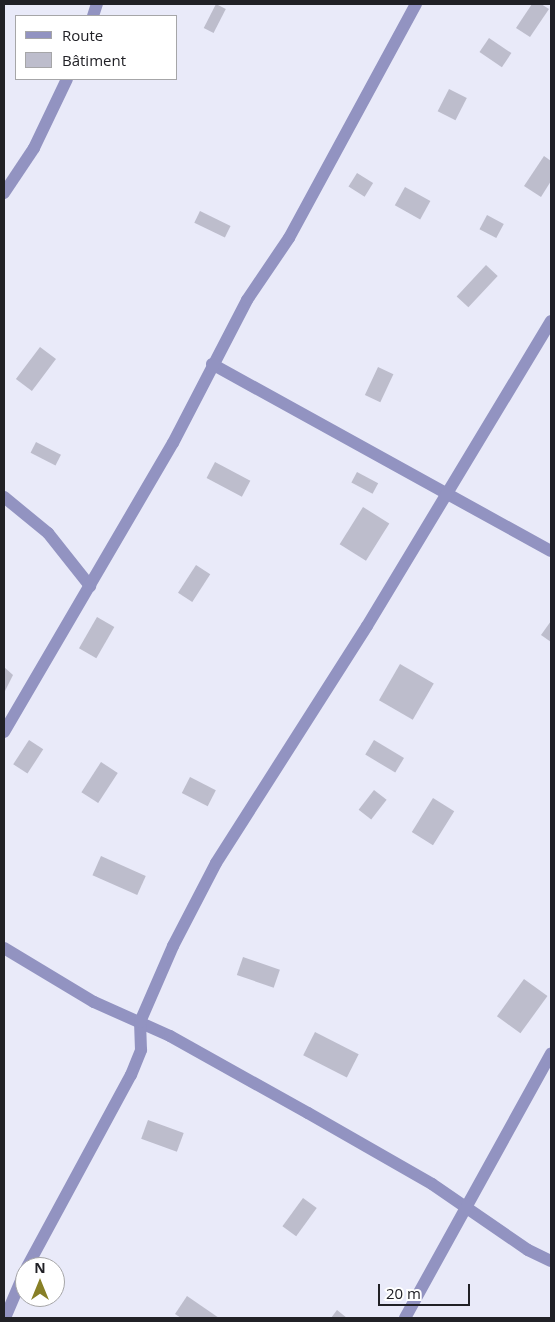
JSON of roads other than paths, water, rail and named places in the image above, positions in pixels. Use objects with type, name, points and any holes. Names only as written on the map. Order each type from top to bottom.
[{"type":"street","points":[[4,732],[173,442],[212,364],[248,300],[289,238],[416,4]]},
{"type":"street","points":[[4,193],[34,148],[67,80]]},
{"type":"street","points":[[32,1257],[131,1075],[140,1050],[140,1022],[173,946],[226,846],[281,763],[551,321]]},
{"type":"street","points":[[212,364],[448,492],[551,551]]},
{"type":"street","points":[[4,497],[48,533],[90,586]]},
{"type":"street","points":[[4,948],[94,1002],[140,1022],[308,1112],[467,1206],[549,1258]]},
{"type":"street","points":[[405,1318],[551,1054]]},
{"type":"street","points":[[5,1318],[15,1294]]}]
